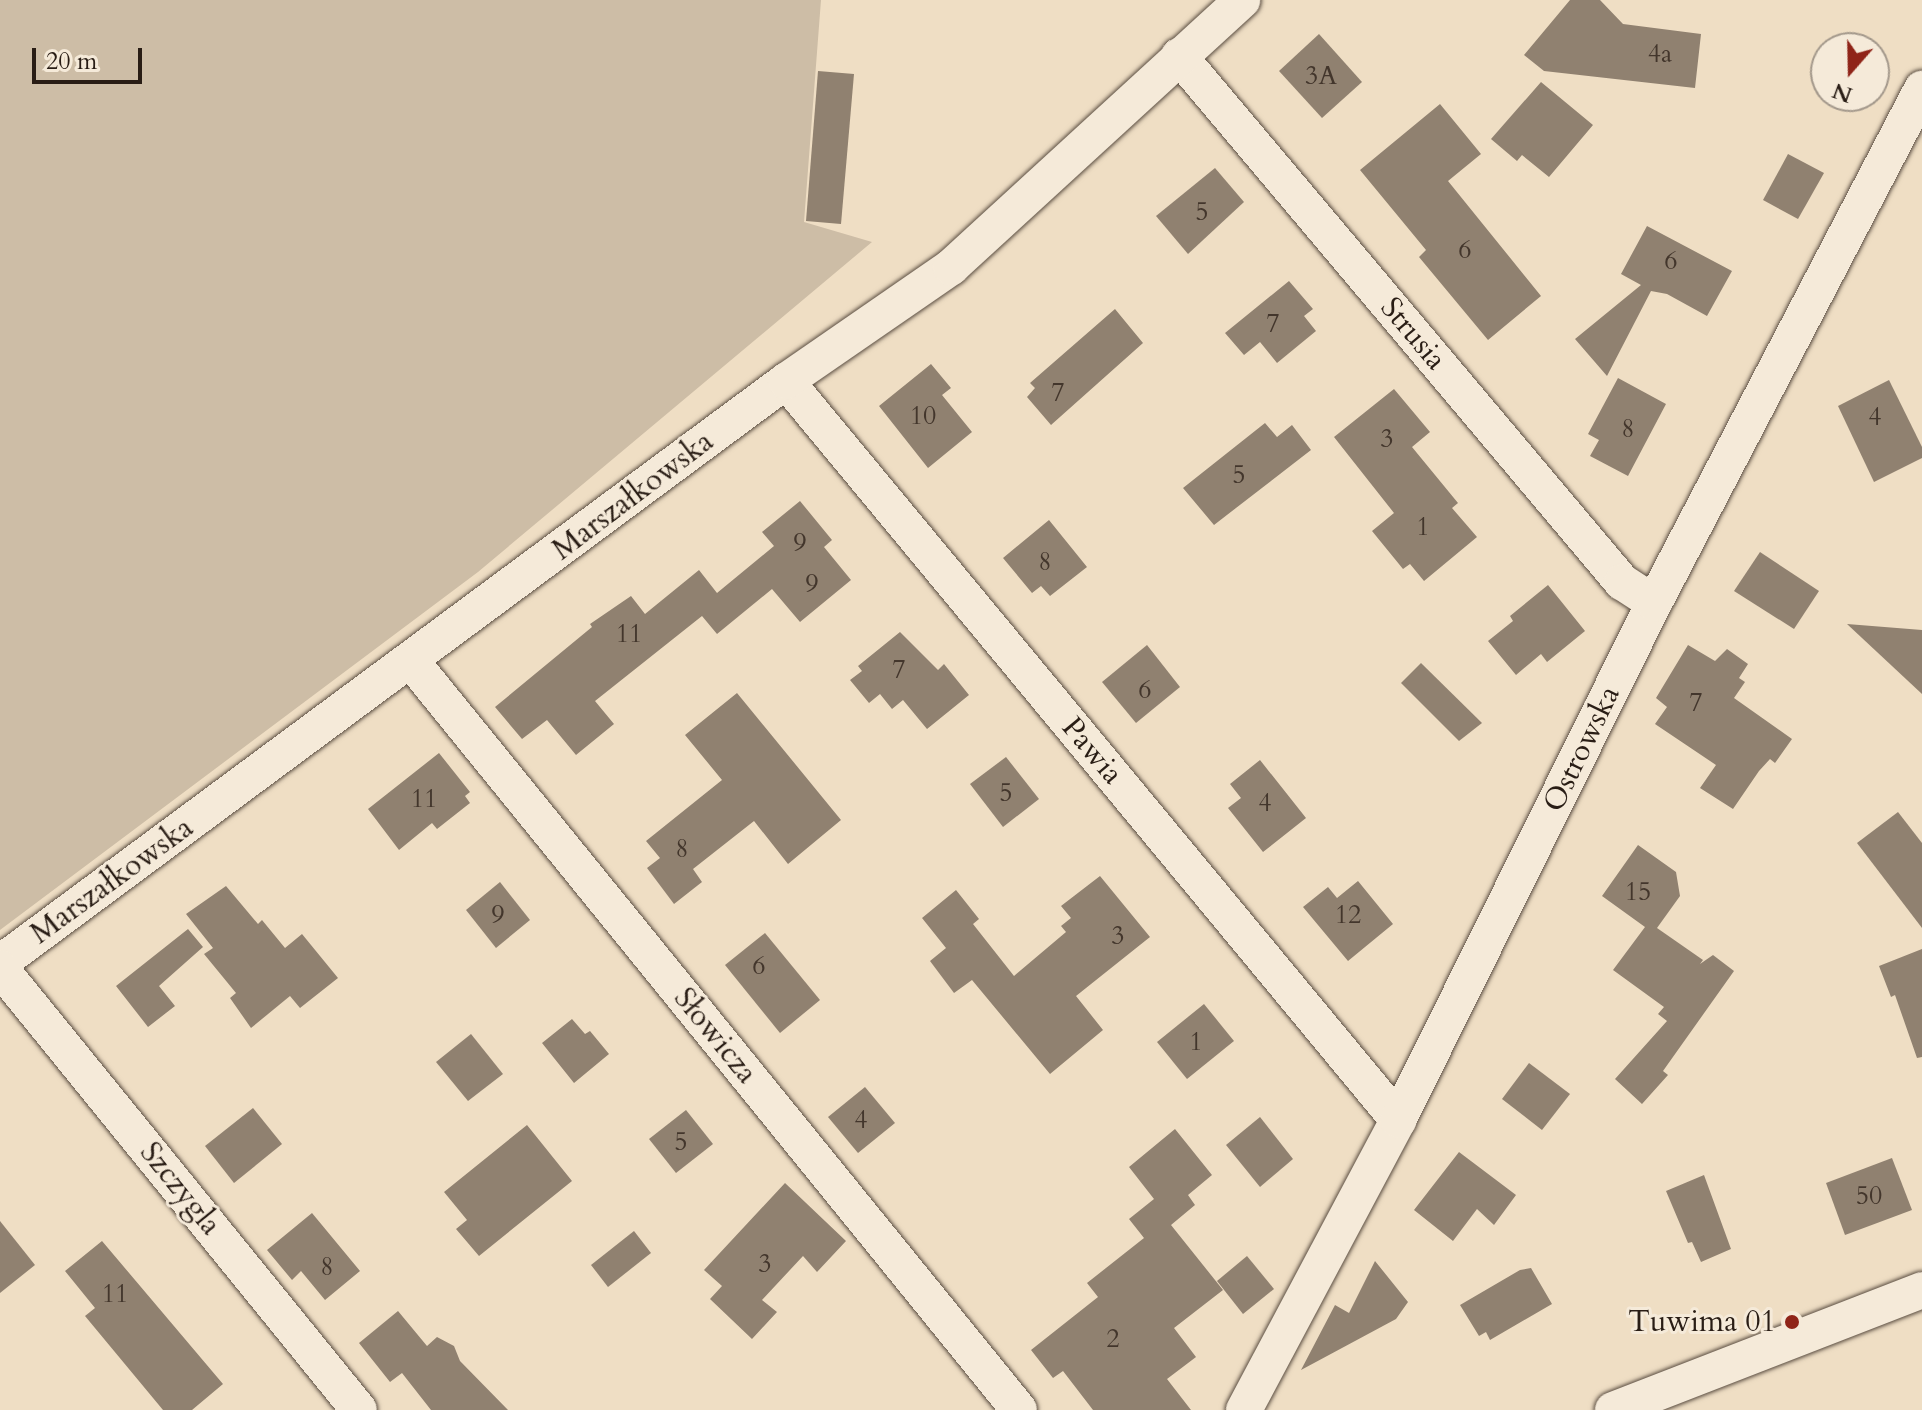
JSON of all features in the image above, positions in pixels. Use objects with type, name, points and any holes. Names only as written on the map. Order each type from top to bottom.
[{"type":"street","name":"Marszałkowska","points":[[0,966],[786,381],[951,267],[1242,0]]},
{"type":"street","name":"Strusia","points":[[1179,56],[1622,582],[1654,603]]},
{"type":"street","name":"Ostrowska","points":[[1244,1410],[1398,1120],[1654,603],[1922,89]]},
{"type":"street","name":"Pawia","points":[[786,381],[1398,1120]]},
{"type":"street","name":"Słowicza","points":[[412,662],[1019,1410]]},
{"type":"street","name":"Szczygla","points":[[0,966],[359,1410]]},
{"type":"street","points":[[1613,1410],[1922,1290]]},
{"type":"shaded area","points":[[0,0],[821,0],[804,222],[872,242],[478,572],[0,930]]},
{"type":"building","points":[[1570,0],[1600,0],[1623,24],[1701,34],[1695,88],[1544,71],[1524,55]]},
{"type":"building","points":[[1319,34],[1362,82],[1322,118],[1279,71]]},
{"type":"building","points":[[818,71],[854,74],[841,224],[806,221]]},
{"type":"building","points":[[1541,82],[1593,125],[1549,177],[1522,155],[1517,161],[1491,139]]},
{"type":"building","points":[[1440,104],[1481,154],[1448,181],[1541,296],[1488,340],[1419,257],[1426,250],[1360,170]]},
{"type":"building","points":[[1788,154],[1824,173],[1798,219],[1763,200]]},
{"type":"building","points":[[1215,168],[1244,202],[1188,254],[1156,216]]},
{"type":"building","points":[[1647,226],[1732,271],[1707,316],[1667,294],[1651,291],[1607,376],[1575,339],[1641,285],[1621,274]]},
{"type":"building","points":[[1289,281],[1313,309],[1304,316],[1316,331],[1277,363],[1260,342],[1244,355],[1225,333]]},
{"type":"building","points":[[1115,309],[1143,343],[1051,425],[1027,397],[1035,388],[1030,383]]},
{"type":"building","points":[[931,364],[951,388],[942,395],[972,432],[928,468],[879,406]]},
{"type":"building","points":[[1618,378],[1666,404],[1628,476],[1590,456],[1599,440],[1588,434]]},
{"type":"building","points":[[1889,380],[1922,447],[1922,458],[1874,482],[1838,406]]},
{"type":"building","points":[[1394,389],[1430,432],[1412,447],[1458,503],[1452,508],[1477,537],[1424,581],[1410,564],[1403,569],[1372,531],[1394,513],[1334,437]]},
{"type":"building","points":[[1265,423],[1277,437],[1292,425],[1311,450],[1214,525],[1183,488]]},
{"type":"building","points":[[800,501],[832,540],[824,547],[851,580],[800,622],[772,589],[717,634],[702,616],[595,701],[614,724],[576,755],[547,720],[522,739],[495,707],[592,627],[590,624],[631,596],[645,614],[699,570],[717,593],[774,546],[762,532]]},
{"type":"building","points":[[1049,520],[1087,567],[1050,596],[1041,586],[1032,593],[1003,558]]},
{"type":"building","points":[[1760,552],[1819,591],[1794,629],[1734,591]]},
{"type":"building","points":[[1548,585],[1585,631],[1547,662],[1541,654],[1516,675],[1488,641],[1513,621],[1510,616]]},
{"type":"building","points":[[1847,624],[1922,630],[1922,694]]},
{"type":"building","points":[[900,632],[938,670],[944,664],[969,695],[927,729],[903,700],[892,709],[880,694],[869,703],[850,680],[862,671],[858,666]]},
{"type":"building","points":[[1147,645],[1180,687],[1136,723],[1102,682]]},
{"type":"building","points":[[1688,645],[1715,661],[1727,649],[1748,664],[1739,678],[1745,682],[1734,698],[1792,739],[1775,763],[1770,759],[1759,771],[1733,809],[1700,788],[1716,765],[1655,724],[1667,707],[1656,698]]},
{"type":"building","points":[[1421,663],[1482,723],[1459,741],[1401,683]]},
{"type":"building","points":[[737,693],[841,820],[788,864],[754,821],[693,869],[702,882],[674,904],[647,868],[660,858],[646,841],[722,780],[685,735]]},
{"type":"building","points":[[439,753],[470,792],[465,796],[470,803],[437,829],[432,823],[399,850],[368,809]]},
{"type":"building","points":[[1006,757],[1039,799],[1003,827],[970,784]]},
{"type":"building","points":[[1260,760],[1306,818],[1263,852],[1228,808],[1241,798],[1230,784]]},
{"type":"building","points":[[1898,812],[1922,843],[1922,928],[1857,843]]},
{"type":"building","points":[[1638,845],[1676,872],[1680,896],[1657,928],[1703,960],[1700,964],[1713,955],[1734,971],[1663,1071],[1668,1075],[1642,1104],[1615,1079],[1667,1021],[1658,1014],[1664,1007],[1613,970],[1645,927],[1602,896]]},
{"type":"building","points":[[1100,876],[1150,937],[1076,996],[1103,1030],[1050,1074],[972,980],[954,993],[930,961],[946,948],[922,918],[956,890],[979,919],[973,924],[1014,976],[1066,932],[1061,926],[1071,918],[1061,906]]},
{"type":"building","points":[[1358,881],[1393,924],[1348,961],[1303,907],[1328,887],[1337,898]]},
{"type":"building","points":[[500,882],[530,920],[496,948],[466,910]]},
{"type":"building","points":[[226,886],[258,924],[262,920],[285,948],[302,934],[338,978],[300,1008],[290,996],[251,1028],[230,998],[236,993],[204,954],[213,948],[186,914]]},
{"type":"building","points":[[188,929],[203,947],[159,986],[175,1006],[148,1027],[116,986]]},
{"type":"building","points":[[765,933],[820,1000],[780,1033],[725,965]]},
{"type":"building","points":[[1922,949],[1922,1057],[1917,1058],[1895,995],[1891,997],[1879,966]]},
{"type":"building","points":[[1204,1004],[1234,1041],[1187,1079],[1157,1042]]},
{"type":"building","points":[[572,1019],[585,1034],[590,1031],[609,1054],[574,1083],[542,1043]]},
{"type":"building","points":[[471,1034],[503,1074],[468,1101],[436,1062]]},
{"type":"building","points":[[1529,1063],[1570,1094],[1542,1130],[1502,1099]]},
{"type":"building","points":[[865,1087],[895,1123],[858,1153],[828,1117]]},
{"type":"building","points":[[253,1108],[282,1144],[234,1183],[205,1146]]},
{"type":"building","points":[[686,1110],[713,1144],[676,1173],[649,1139]]},
{"type":"building","points":[[1260,1117],[1293,1159],[1260,1187],[1226,1145]]},
{"type":"building","points":[[527,1125],[572,1181],[479,1256],[456,1229],[467,1220],[444,1192]]},
{"type":"building","points":[[1175,1129],[1212,1175],[1188,1195],[1195,1205],[1171,1225],[1223,1290],[1174,1328],[1196,1357],[1167,1379],[1191,1410],[1093,1410],[1063,1371],[1053,1378],[1031,1350],[1098,1297],[1087,1283],[1144,1238],[1129,1219],[1154,1199],[1129,1167]]},
{"type":"building","points":[[1459,1152],[1516,1195],[1494,1225],[1477,1209],[1453,1241],[1414,1210]]},
{"type":"building","points":[[1892,1158],[1912,1210],[1845,1235],[1826,1183]]},
{"type":"building","points":[[1704,1175],[1731,1249],[1701,1262],[1692,1242],[1688,1243],[1666,1191]]},
{"type":"building","points":[[785,1183],[846,1241],[817,1272],[803,1256],[762,1300],[777,1312],[752,1339],[710,1299],[722,1286],[704,1270]]},
{"type":"building","points":[[312,1213],[360,1271],[325,1300],[301,1271],[292,1280],[267,1250]]},
{"type":"building","points":[[0,1221],[35,1265],[0,1293]]},
{"type":"building","points":[[634,1231],[651,1253],[608,1287],[591,1265]]},
{"type":"building","points":[[102,1241],[223,1384],[192,1410],[163,1410],[85,1316],[95,1308],[65,1271]]},
{"type":"building","points":[[1247,1256],[1274,1289],[1243,1314],[1217,1281]]},
{"type":"building","points":[[1375,1261],[1408,1302],[1396,1319],[1301,1370],[1335,1305],[1349,1313]]},
{"type":"building","points":[[1531,1268],[1552,1304],[1490,1340],[1486,1332],[1479,1336],[1460,1305],[1520,1270]]},
{"type":"building","points":[[398,1311],[427,1346],[437,1337],[454,1346],[460,1361],[508,1410],[431,1410],[402,1373],[390,1382],[359,1343]]},
{"type":"place","name":"Tuwima 01","points":[[1792,1322]]}]
